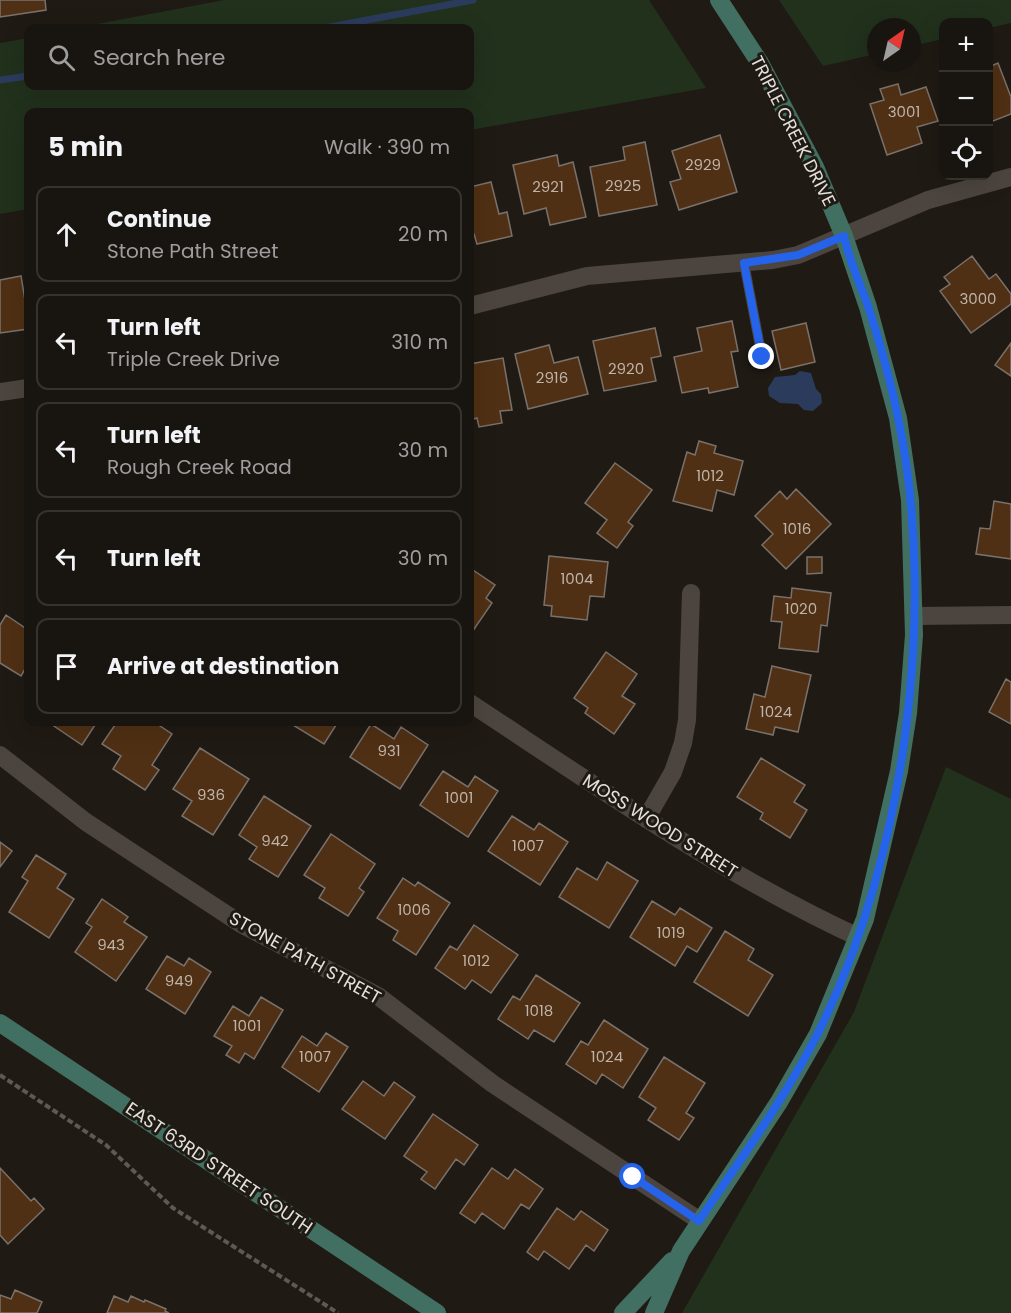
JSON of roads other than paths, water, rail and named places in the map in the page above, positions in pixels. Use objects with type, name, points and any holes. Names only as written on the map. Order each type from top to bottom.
[{"type":"street","name":"TRIPLE CREEK DRIVE","points":[[654,1313],[681,1251],[779,1102],[818,1034],[858,937],[868,908],[899,771],[908,713],[914,616],[910,500],[898,418],[871,317],[844,236],[804,146],[760,63],[720,0]]},
{"type":"street","points":[[474,305],[587,276],[744,263],[798,255],[928,200],[1011,177]]},
{"type":"street","points":[[0,392],[24,389]]},
{"type":"street","points":[[646,819],[673,772],[683,743],[687,720],[691,593]]},
{"type":"street","points":[[914,616],[1011,615]]},
{"type":"street","name":"MOSS WOOD STREET","points":[[474,706],[646,819],[795,908],[858,937]]},
{"type":"street","name":"STONE PATH STREET","points":[[0,755],[78,816],[241,924],[378,996],[493,1084],[699,1221]]},
{"type":"street","name":"EAST 63RD STREET SOUTH","points":[[0,1023],[437,1313]]},
{"type":"street","name":"TRIPLE CREEK DRIVE","points":[[623,1313],[681,1251]]},
{"type":"lane","points":[[744,263],[762,357]]},
{"type":"water","points":[[800,371],[811,373],[816,389],[821,394],[822,403],[813,411],[804,410],[798,404],[780,403],[769,396],[768,388],[775,377],[795,375]]},
{"type":"waterway","points":[[346,24],[473,0]]},
{"type":"waterway","points":[[0,80],[24,77]]}]
